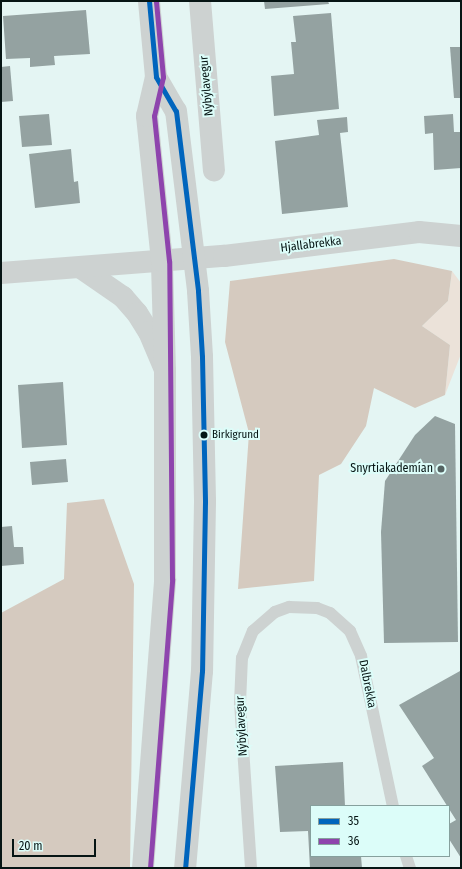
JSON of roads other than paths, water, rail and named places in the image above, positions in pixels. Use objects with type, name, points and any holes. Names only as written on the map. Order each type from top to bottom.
[{"type":"main road","points":[[143,868],[165,579],[165,371],[162,261],[147,116],[156,78],[150,1]]},
{"type":"main road","name":"Nýbýlavegur","points":[[200,1],[214,170]]},
{"type":"main road","points":[[156,78],[176,111],[194,259],[202,356],[205,509],[202,671],[185,868]]},
{"type":"main road","name":"Hjallabrekka","points":[[162,261],[194,259],[419,232],[461,236]]},
{"type":"main road","points":[[1,273],[162,261]]},
{"type":"main road","points":[[81,268],[123,298],[138,313],[154,344],[165,371]]},
{"type":"lane","name":"Dalbrekka","points":[[289,607],[317,608],[330,613],[341,621],[357,643],[393,805]]},
{"type":"lane","name":"Nýbýlavegur","points":[[251,868],[240,703],[242,658],[253,631],[263,620],[289,607]]},
{"type":"lane","points":[[406,857],[410,868]]},
{"type":"place","name":"Birkigrund","points":[[204,435]]},
{"type":"place","name":"Snyrtiakademían","points":[[441,469]]}]
